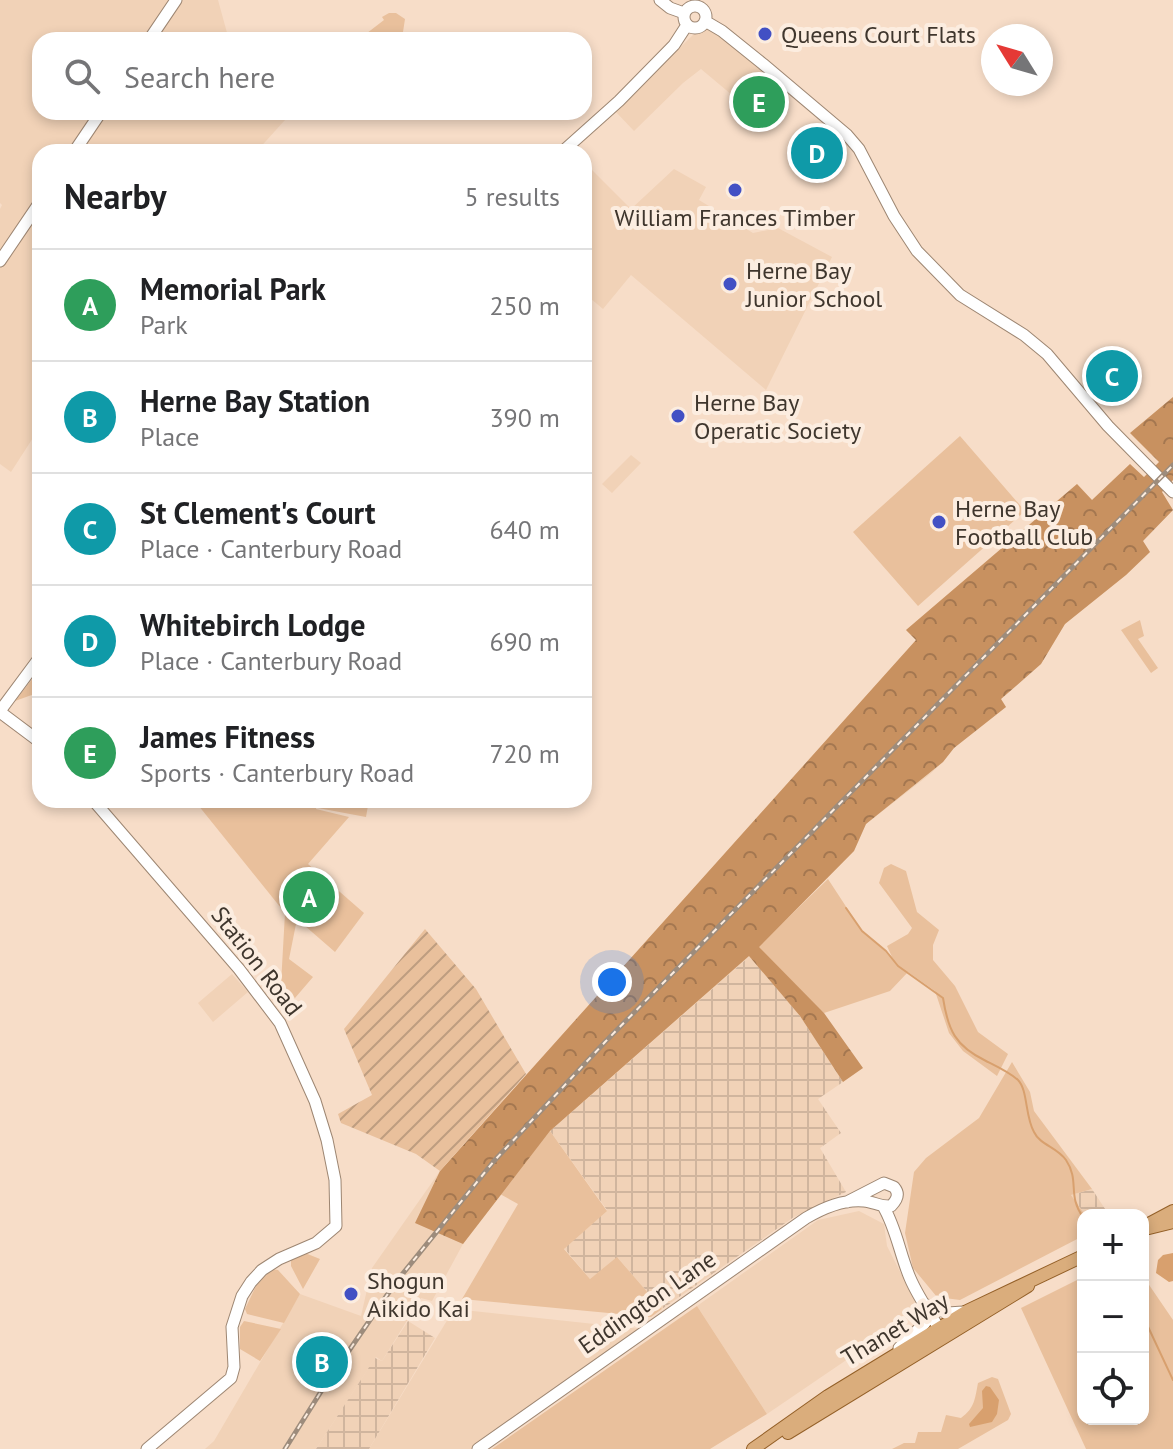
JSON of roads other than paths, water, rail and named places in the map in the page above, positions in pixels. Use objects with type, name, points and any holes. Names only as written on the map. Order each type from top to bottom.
[{"type":"main road","points":[[1149,1225],[1173,1211]]},
{"type":"main road","points":[[1149,1227],[1173,1222]]},
{"type":"main road","name":"Thanet Way","points":[[753,1449],[942,1333],[967,1311],[1077,1259]]},
{"type":"main road","name":"Thanet Way","points":[[782,1433],[828,1396],[880,1363],[1015,1296],[1051,1270]]},
{"type":"street","points":[[154,32],[176,0]]},
{"type":"street","points":[[571,144],[674,45],[686,19],[690,6],[706,4],[705,21],[699,27],[686,19],[670,8],[660,0]]},
{"type":"street","points":[[705,21],[722,31],[847,135],[859,149],[894,216],[917,251],[960,295],[1030,339],[1047,354],[1108,426],[1173,492]]},
{"type":"street","points":[[79,144],[96,120]]},
{"type":"street","points":[[0,261],[32,214]]},
{"type":"street","points":[[32,668],[0,711],[32,736]]},
{"type":"street","name":"Station Road","points":[[100,808],[239,969],[280,1023],[315,1101],[335,1180],[336,1226],[316,1243],[262,1270],[242,1296],[232,1327],[234,1367],[231,1378],[147,1449]]},
{"type":"street","points":[[896,1240],[898,1193],[891,1185],[884,1183],[877,1187],[874,1194],[890,1218],[896,1240],[912,1283],[942,1333]]},
{"type":"street","name":"Eddington Lane","points":[[478,1449],[785,1231],[821,1210],[847,1202],[877,1187]]},
{"type":"street","name":"Eddington Lane","points":[[847,1202],[864,1201],[881,1206]]},
{"type":"street","points":[[881,1206],[891,1206],[896,1201]]},
{"type":"street","points":[[925,1304],[948,1313],[967,1311]]},
{"type":"street","points":[[880,1363],[925,1323],[925,1304]]},
{"type":"waterway","points":[[846,908],[862,931],[898,966],[943,998],[947,1019],[960,1043],[1018,1080],[1034,1132],[1062,1156],[1070,1168],[1078,1209]]},
{"type":"waterway","points":[[1149,1329],[1173,1380]]},
{"type":"railway","points":[[285,1449],[396,1282],[494,1161],[605,1042],[1173,465]]},
{"type":"place","name":"Queens Court Flats","points":[[765,34]]},
{"type":"place","name":"James Fitness","points":[[759,102]]},
{"type":"place","name":"Whitebirch Lodge","points":[[817,153]]},
{"type":"place","name":"William Frances Timber","points":[[735,190]]},
{"type":"place","name":"Herne Bay Junior School","points":[[730,284]]},
{"type":"place","name":"St Clement's Court","points":[[1112,376]]},
{"type":"place","name":"Herne Bay Operatic Society","points":[[678,416]]},
{"type":"place","name":"Herne Bay Football Club","points":[[939,522]]},
{"type":"place","name":"Memorial Park","points":[[309,897]]},
{"type":"place","name":"Shogun Aikido Kai","points":[[351,1294]]},
{"type":"place","name":"Herne Bay Station","points":[[322,1362]]}]
